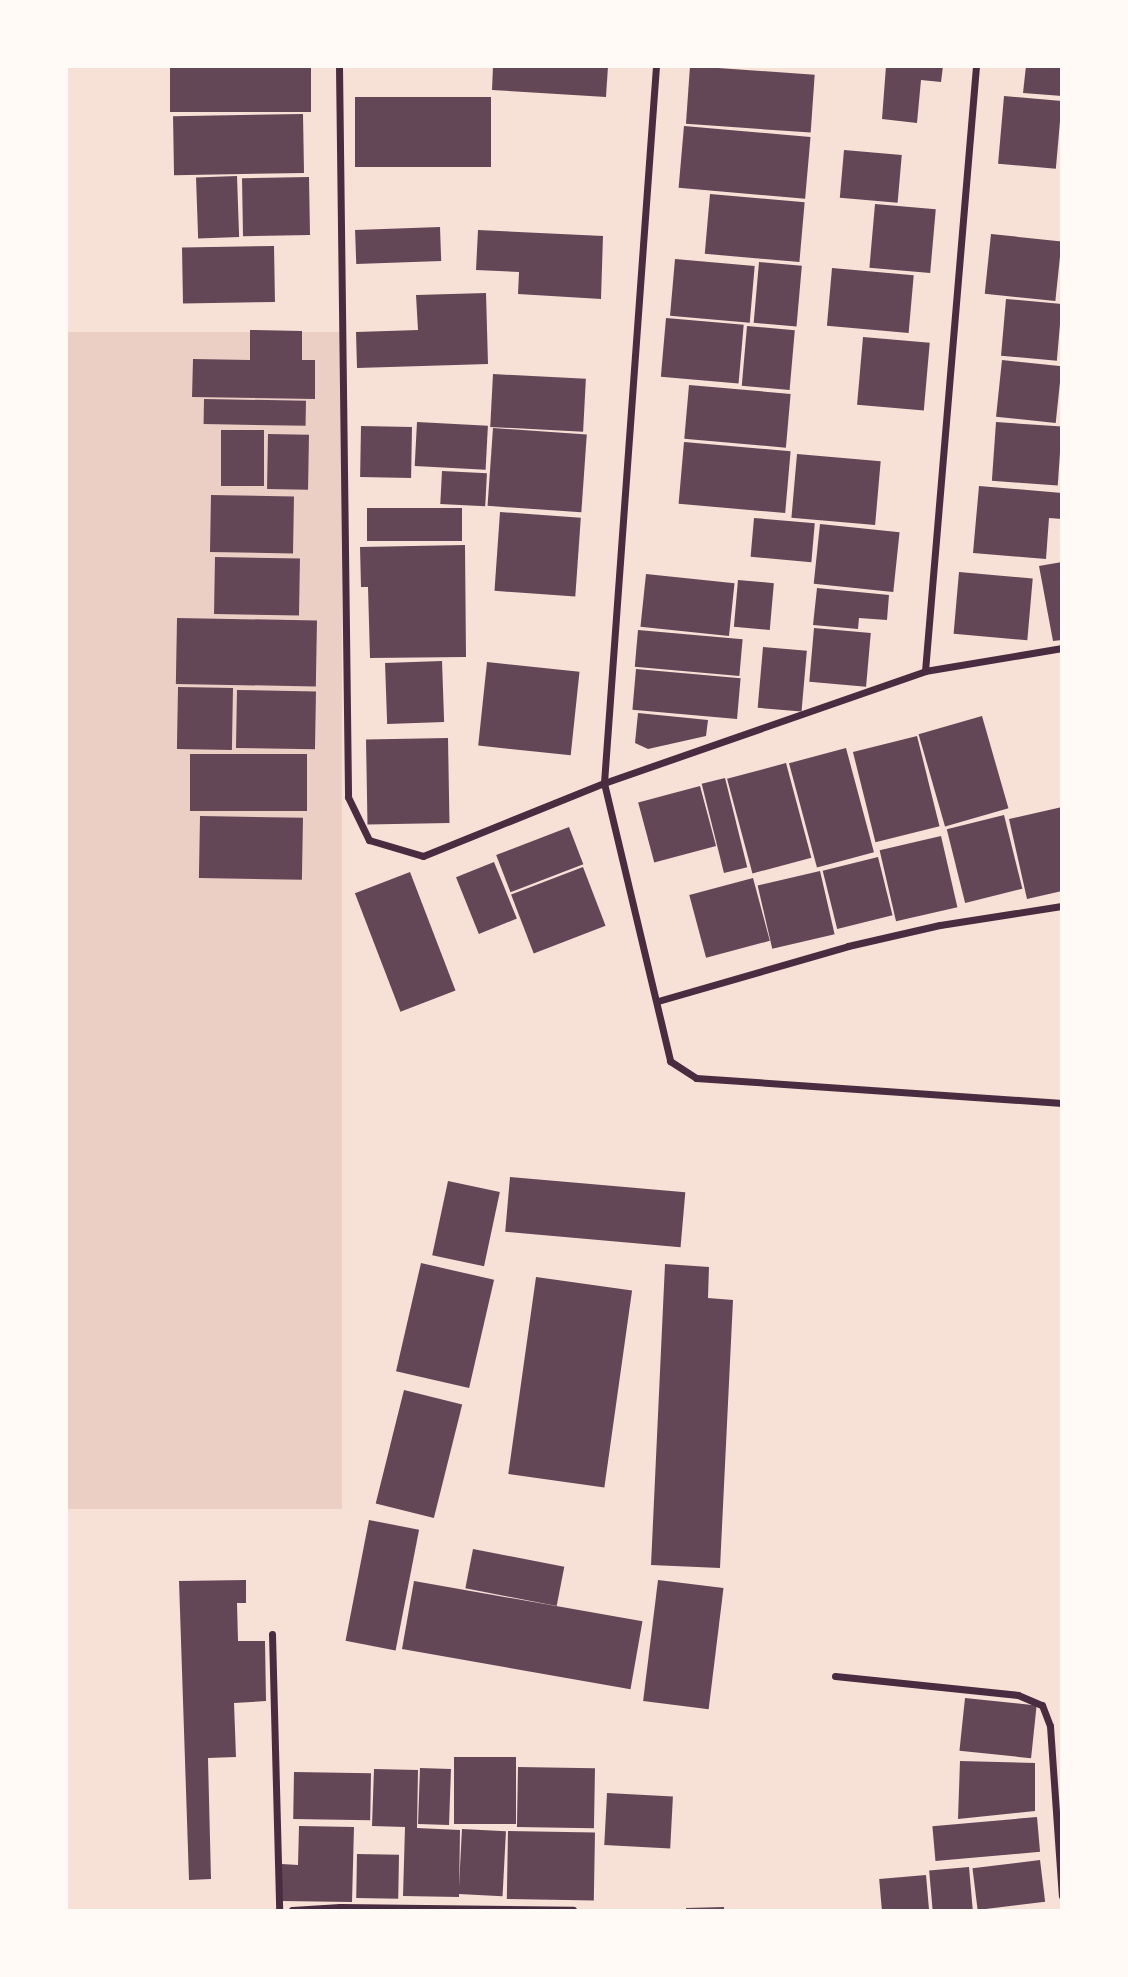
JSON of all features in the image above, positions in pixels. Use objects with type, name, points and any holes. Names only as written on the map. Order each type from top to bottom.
[{"type":"street","points":[[339,66],[348,797],[369,841],[423,856],[604,783],[925,671],[1062,648]]},
{"type":"street","points":[[656,66],[604,783],[658,1001],[670,1061],[696,1078],[1062,1102]]},
{"type":"street","points":[[925,671],[976,66]]},
{"type":"street","points":[[658,1001],[861,943],[940,925],[1062,906]]},
{"type":"street","points":[[272,1634],[279,1910]]},
{"type":"street","points":[[835,1676],[1018,1695],[1042,1705],[1050,1726],[1062,1896]]},
{"type":"street","points":[[292,1910],[340,1907],[573,1910]]},
{"type":"shaded area","points":[[66,332],[342,332],[342,1509],[66,1509]]},
{"type":"building","points":[[170,66],[311,66],[311,112],[170,112]]},
{"type":"building","points":[[493,66],[608,66],[606,97],[492,90]]},
{"type":"building","points":[[690,66],[815,75],[811,133],[686,124]]},
{"type":"building","points":[[886,66],[943,66],[941,82],[921,80],[917,123],[882,119]]},
{"type":"building","points":[[1026,66],[1062,66],[1062,96],[1023,93]]},
{"type":"building","points":[[1004,96],[1062,101],[1056,169],[998,164]]},
{"type":"building","points":[[355,97],[491,97],[491,167],[355,167]]},
{"type":"building","points":[[303,114],[304,173],[174,175],[173,116]]},
{"type":"building","points":[[684,126],[811,137],[805,199],[679,188]]},
{"type":"building","points":[[844,150],[902,155],[898,203],[840,198]]},
{"type":"building","points":[[237,176],[239,237],[198,238],[196,177]]},
{"type":"building","points":[[309,177],[310,235],[243,236],[242,178]]},
{"type":"building","points":[[710,194],[805,202],[799,262],[705,254]]},
{"type":"building","points":[[875,204],[936,209],[930,273],[869,268]]},
{"type":"building","points":[[440,227],[441,261],[356,264],[355,230]]},
{"type":"building","points":[[478,230],[603,236],[601,299],[518,294],[519,272],[476,270]]},
{"type":"building","points":[[991,234],[1062,241],[1055,301],[985,294]]},
{"type":"building","points":[[274,246],[275,302],[183,304],[182,248]]},
{"type":"building","points":[[675,259],[755,266],[750,323],[670,316]]},
{"type":"building","points":[[759,262],[802,266],[797,327],[754,323]]},
{"type":"building","points":[[832,268],[914,275],[909,333],[827,326]]},
{"type":"building","points":[[486,293],[488,364],[357,368],[356,332],[418,330],[416,295]]},
{"type":"building","points":[[1006,299],[1062,304],[1057,361],[1001,356]]},
{"type":"building","points":[[666,318],[744,325],[739,384],[661,377]]},
{"type":"building","points":[[747,326],[795,330],[790,390],[742,386]]},
{"type":"building","points":[[250,330],[302,331],[302,360],[315,360],[315,399],[192,397],[193,359],[250,360]]},
{"type":"building","points":[[863,337],[930,343],[924,411],[857,405]]},
{"type":"building","points":[[1002,360],[1062,366],[1056,423],[996,417]]},
{"type":"building","points":[[493,374],[586,379],[583,432],[490,427]]},
{"type":"building","points":[[689,385],[791,394],[786,448],[684,439]]},
{"type":"building","points":[[204,399],[306,401],[306,426],[204,424]]},
{"type":"building","points":[[417,422],[488,426],[486,470],[415,466]]},
{"type":"building","points":[[996,422],[1062,427],[1058,485],[992,481]]},
{"type":"building","points":[[361,426],[412,427],[411,478],[360,477]]},
{"type":"building","points":[[493,428],[587,435],[581,512],[488,506]]},
{"type":"building","points":[[221,430],[264,430],[264,486],[221,486]]},
{"type":"building","points":[[268,434],[309,435],[308,490],[267,489]]},
{"type":"building","points":[[684,442],[791,451],[785,513],[679,504]]},
{"type":"building","points":[[797,454],[881,461],[875,525],[791,518]]},
{"type":"building","points":[[442,471],[487,473],[485,506],[440,504]]},
{"type":"building","points":[[979,486],[1062,493],[1062,519],[1049,518],[1046,559],[973,553]]},
{"type":"building","points":[[211,495],[294,496],[293,553],[210,552]]},
{"type":"building","points":[[367,508],[462,508],[462,541],[367,541]]},
{"type":"building","points":[[500,512],[581,518],[575,596],[494,591]]},
{"type":"building","points":[[754,518],[815,523],[811,562],[751,557]]},
{"type":"building","points":[[820,524],[900,532],[893,592],[814,584]]},
{"type":"building","points":[[465,545],[466,657],[370,658],[368,587],[361,587],[360,547]]},
{"type":"building","points":[[215,557],[300,558],[299,615],[214,614]]},
{"type":"building","points":[[1062,562],[1062,640],[1053,641],[1039,566]]},
{"type":"building","points":[[959,572],[1033,578],[1027,640],[954,634]]},
{"type":"building","points":[[646,574],[735,583],[729,636],[640,627]]},
{"type":"building","points":[[738,580],[774,583],[770,630],[734,627]]},
{"type":"building","points":[[817,588],[889,595],[887,620],[859,618],[858,629],[813,625]]},
{"type":"building","points":[[177,618],[317,620],[316,686],[176,684]]},
{"type":"building","points":[[814,628],[871,633],[866,687],[809,682]]},
{"type":"building","points":[[638,630],[743,639],[739,676],[635,667]]},
{"type":"building","points":[[763,647],[807,651],[802,712],[758,708]]},
{"type":"building","points":[[442,661],[444,722],[387,724],[385,663]]},
{"type":"building","points":[[487,662],[579,672],[571,755],[478,746]]},
{"type":"building","points":[[636,669],[741,678],[737,719],[632,710]]},
{"type":"building","points":[[178,687],[233,688],[232,750],[177,749]]},
{"type":"building","points":[[237,690],[316,691],[315,749],[236,748]]},
{"type":"building","points":[[638,713],[708,720],[706,736],[648,749],[635,743]]},
{"type":"building","points":[[982,716],[1008,808],[945,826],[919,734]]},
{"type":"building","points":[[917,736],[939,826],[875,842],[853,752]]},
{"type":"building","points":[[448,738],[449,823],[367,824],[366,739]]},
{"type":"building","points":[[846,748],[874,852],[817,868],[789,763]]},
{"type":"building","points":[[190,754],[307,754],[307,811],[190,811]]},
{"type":"building","points":[[786,763],[811,858],[752,873],[727,779]]},
{"type":"building","points":[[725,778],[747,867],[724,873],[702,784]]},
{"type":"building","points":[[700,786],[716,846],[654,862],[638,803]]},
{"type":"building","points":[[1062,807],[1062,891],[1027,899],[1009,819]]},
{"type":"building","points":[[1004,815],[1022,889],[965,903],[947,829]]},
{"type":"building","points":[[200,816],[303,818],[302,880],[199,878]]},
{"type":"building","points":[[569,827],[583,864],[511,892],[496,855]]},
{"type":"building","points":[[941,836],[957,907],[896,921],[880,850]]},
{"type":"building","points":[[878,857],[893,915],[837,929],[823,871]]},
{"type":"building","points":[[494,862],[517,919],[479,934],[456,877]]},
{"type":"building","points":[[583,867],[606,926],[534,953],[511,895]]},
{"type":"building","points":[[820,871],[835,934],[772,949],[758,885]]},
{"type":"building","points":[[410,872],[456,991],[400,1012],[355,893]]},
{"type":"building","points":[[753,878],[770,941],[706,958],[689,895]]},
{"type":"building","points":[[510,1177],[685,1192],[681,1247],[505,1232]]},
{"type":"building","points":[[448,1181],[500,1192],[484,1266],[432,1255]]},
{"type":"building","points":[[421,1263],[494,1280],[469,1388],[396,1371]]},
{"type":"building","points":[[665,1264],[709,1267],[708,1298],[733,1300],[720,1568],[651,1565]]},
{"type":"building","points":[[536,1277],[632,1290],[604,1488],[508,1474]]},
{"type":"building","points":[[404,1390],[462,1405],[434,1518],[376,1504]]},
{"type":"building","points":[[369,1520],[419,1530],[396,1650],[346,1641]]},
{"type":"building","points":[[473,1549],[564,1567],[557,1606],[465,1588]]},
{"type":"building","points":[[246,1580],[246,1603],[237,1603],[238,1641],[265,1641],[266,1701],[234,1703],[236,1757],[208,1758],[211,1879],[189,1880],[179,1581]]},
{"type":"building","points":[[658,1580],[724,1588],[709,1709],[643,1701]]},
{"type":"building","points":[[414,1581],[642,1621],[630,1689],[402,1649]]},
{"type":"building","points":[[965,1698],[1037,1706],[1031,1758],[959,1751]]},
{"type":"building","points":[[454,1757],[516,1757],[516,1824],[454,1824]]},
{"type":"building","points":[[960,1761],[1035,1763],[1035,1811],[958,1819]]},
{"type":"building","points":[[518,1767],[595,1768],[594,1828],[517,1827]]},
{"type":"building","points":[[420,1768],[451,1769],[449,1825],[418,1824]]},
{"type":"building","points":[[374,1769],[418,1770],[417,1828],[460,1830],[459,1897],[403,1896],[405,1827],[372,1826]]},
{"type":"building","points":[[294,1772],[371,1773],[370,1820],[293,1819]]},
{"type":"building","points":[[607,1793],[673,1796],[670,1848],[604,1845]]},
{"type":"building","points":[[1037,1817],[1040,1852],[935,1861],[932,1826]]},
{"type":"building","points":[[299,1826],[354,1827],[352,1902],[281,1901],[282,1864],[298,1865]]},
{"type":"building","points":[[462,1829],[506,1831],[503,1896],[459,1894]]},
{"type":"building","points":[[508,1831],[595,1833],[594,1901],[507,1899]]},
{"type":"building","points":[[357,1854],[399,1855],[398,1899],[356,1898]]},
{"type":"building","points":[[1040,1860],[1045,1902],[978,1910],[973,1868]]},
{"type":"building","points":[[969,1867],[973,1910],[933,1910],[929,1870]]},
{"type":"building","points":[[926,1875],[929,1910],[882,1910],[879,1879]]},
{"type":"building","points":[[724,1907],[724,1910],[686,1910],[686,1908]]}]
